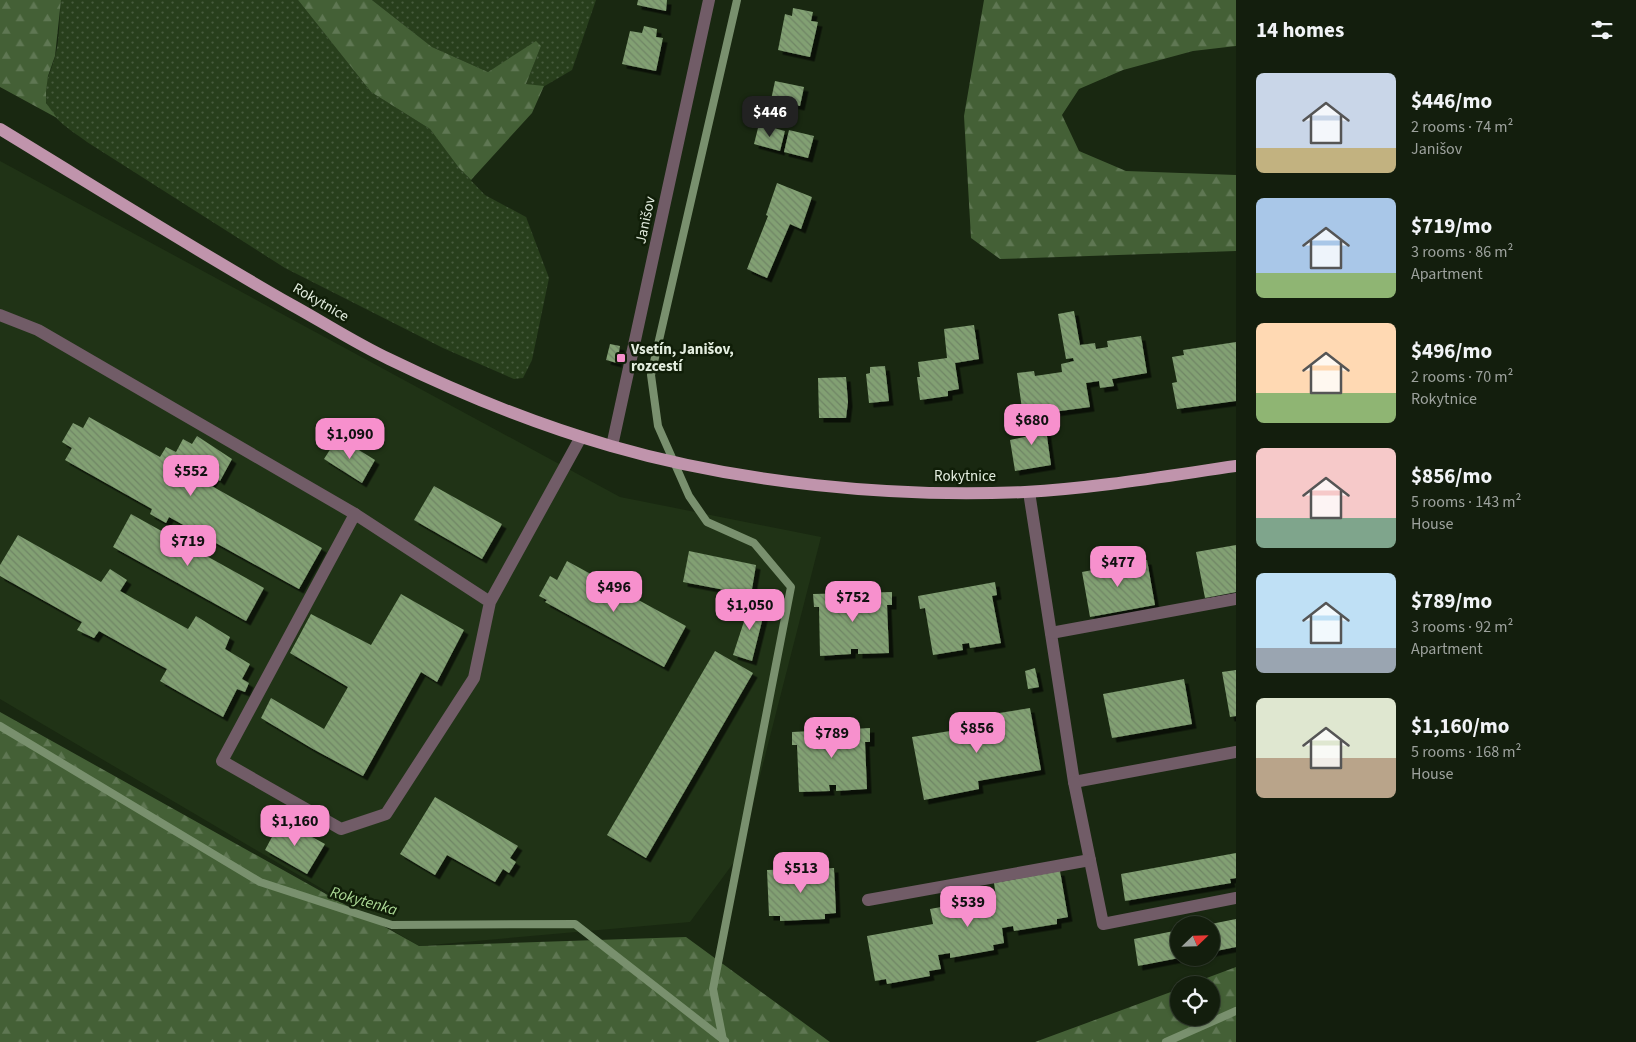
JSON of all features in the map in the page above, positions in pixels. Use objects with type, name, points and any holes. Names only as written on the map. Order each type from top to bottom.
[{"type":"main road","name":"Rokytnice","points":[[0,129],[232,270],[384,357],[442,384],[582,436],[648,456],[814,484],[928,492],[1028,492],[1085,487],[1236,466]]},
{"type":"street","name":"Janišov","points":[[612,446],[709,0]]},
{"type":"street","points":[[0,315],[38,330],[356,514],[490,602]]},
{"type":"street","points":[[356,514],[222,761],[341,829],[386,814],[474,678],[490,602],[582,436]]},
{"type":"street","points":[[1028,492],[1074,782],[1103,924],[1236,898]]},
{"type":"street","points":[[1051,633],[1236,599]]},
{"type":"street","points":[[1074,782],[1236,752]]},
{"type":"street","points":[[868,900],[1090,860]]},
{"type":"shaded area","points":[[61,0],[298,0],[371,92],[430,129],[459,168],[485,195],[526,217],[549,278],[532,360],[523,378],[514,379],[443,348],[285,268],[87,142],[64,125],[49,108],[45,96],[46,85],[57,50]]},
{"type":"shaded area","points":[[372,0],[596,0],[572,70],[543,87],[526,84],[541,46],[536,42],[488,72],[432,47]]},
{"type":"shaded area","points":[[0,161],[620,497],[821,537],[740,854],[690,922],[419,946],[0,699]]},
{"type":"green space","points":[[0,0],[61,0],[55,56],[48,76],[46,91],[46,103],[57,118],[0,87]]},
{"type":"green space","points":[[298,0],[372,0],[432,47],[488,72],[536,41],[541,46],[526,84],[544,86],[532,113],[471,180],[459,168],[430,129],[371,92]]},
{"type":"green space","points":[[984,0],[1236,0],[1236,46],[1193,51],[1123,70],[1079,89],[1062,115],[1079,151],[1126,171],[1236,175],[1236,251],[1000,259],[971,238],[964,116]]},
{"type":"green space","points":[[0,712],[419,946],[686,937],[830,1042],[0,1042]]},
{"type":"green space","points":[[1236,967],[1236,1042],[1035,1042],[1170,992],[1170,1026],[1220,1026],[1220,976],[1212,976]]},
{"type":"building","points":[[638,0],[667,0],[666,11],[637,5]]},
{"type":"building","points":[[793,8],[813,12],[811,21],[818,22],[810,57],[778,50],[785,14],[792,16]]},
{"type":"building","points":[[644,26],[657,29],[656,37],[663,38],[656,71],[622,64],[630,31],[642,33]]},
{"type":"building","points":[[775,81],[804,87],[800,106],[771,100]]},
{"type":"building","points":[[759,124],[785,131],[780,151],[754,144]]},
{"type":"building","points":[[789,130],[814,136],[808,158],[784,152]]},
{"type":"building","points":[[777,183],[812,197],[801,229],[790,224],[767,278],[747,269],[768,216],[766,215]]},
{"type":"building","points":[[1074,311],[1080,345],[1095,343],[1096,349],[1108,347],[1107,341],[1141,336],[1147,373],[1112,379],[1114,386],[1100,388],[1099,381],[1086,383],[1090,407],[1023,416],[1017,373],[1034,371],[1035,376],[1062,372],[1061,364],[1074,361],[1073,358],[1066,359],[1058,314]]},
{"type":"building","points":[[974,325],[979,359],[955,363],[959,389],[948,391],[948,396],[920,400],[917,377],[920,377],[918,362],[947,358],[944,329]]},
{"type":"building","points":[[1236,342],[1236,401],[1177,409],[1172,383],[1177,382],[1172,357],[1184,355],[1183,350]]},
{"type":"building","points":[[610,344],[620,346],[617,363],[606,360]]},
{"type":"building","points":[[885,366],[889,401],[869,403],[866,374],[870,373],[870,367]]},
{"type":"building","points":[[846,377],[848,402],[846,418],[819,418],[818,378]]},
{"type":"building","points":[[1044,415],[1051,465],[1015,471],[1010,440],[1029,436],[1026,418]]},
{"type":"building","points":[[89,417],[160,457],[166,447],[176,452],[183,439],[192,444],[197,436],[232,459],[220,481],[215,477],[210,485],[322,548],[299,589],[169,517],[166,523],[150,514],[152,509],[65,460],[72,448],[62,442],[73,423],[83,428]]},
{"type":"building","points":[[338,437],[375,460],[362,483],[324,459]]},
{"type":"building","points":[[434,486],[502,524],[482,559],[414,520]]},
{"type":"building","points":[[131,514],[264,588],[246,621],[113,547]]},
{"type":"building","points":[[18,535],[101,582],[110,569],[127,580],[120,591],[188,629],[196,616],[230,637],[225,649],[250,664],[242,679],[249,683],[245,692],[237,689],[223,717],[160,681],[167,669],[99,631],[94,638],[77,630],[82,622],[0,576],[0,565]]},
{"type":"building","points":[[1236,545],[1236,592],[1205,598],[1196,552]]},
{"type":"building","points":[[689,551],[756,565],[751,595],[683,582]]},
{"type":"building","points":[[1147,560],[1155,605],[1090,617],[1082,572]]},
{"type":"building","points":[[567,561],[686,626],[664,667],[545,602],[547,600],[539,596],[550,576],[557,580]]},
{"type":"building","points":[[995,582],[997,595],[992,596],[1001,643],[970,648],[969,643],[962,644],[963,650],[933,655],[925,608],[920,609],[918,596]]},
{"type":"building","points":[[892,592],[892,605],[887,605],[889,653],[858,654],[858,649],[851,649],[851,654],[820,656],[819,607],[814,607],[813,594]]},
{"type":"building","points":[[401,594],[464,630],[437,682],[421,672],[363,776],[261,718],[271,698],[324,729],[348,687],[290,653],[311,614],[371,645]]},
{"type":"building","points":[[751,600],[766,605],[752,661],[733,655]]},
{"type":"building","points":[[715,651],[753,673],[646,858],[607,835]]},
{"type":"building","points":[[1035,668],[1039,687],[1028,689],[1025,671]]},
{"type":"building","points":[[1236,670],[1236,716],[1230,717],[1222,672]]},
{"type":"building","points":[[1184,679],[1192,724],[1112,738],[1103,694]]},
{"type":"building","points":[[1030,708],[1041,770],[978,781],[979,789],[924,800],[912,737],[969,728],[969,731],[976,729],[974,717]]},
{"type":"building","points":[[870,728],[870,742],[865,742],[867,789],[836,791],[836,785],[829,785],[830,791],[799,792],[797,745],[792,745],[792,732]]},
{"type":"building","points":[[435,797],[518,846],[510,858],[516,862],[509,873],[503,869],[495,882],[447,855],[435,875],[400,854]]},
{"type":"building","points":[[281,820],[325,844],[307,874],[265,850]]},
{"type":"building","points":[[1236,853],[1236,878],[1230,879],[1231,883],[1125,901],[1121,874]]},
{"type":"building","points":[[834,868],[836,913],[825,914],[825,919],[780,921],[780,916],[769,916],[767,870],[796,869],[796,875],[805,874],[805,869]]},
{"type":"building","points":[[1060,871],[1068,917],[1057,919],[1057,924],[1014,931],[1013,926],[1002,928],[1004,943],[993,945],[994,950],[950,958],[950,953],[938,955],[941,969],[929,971],[930,976],[887,984],[886,979],[875,981],[867,936],[933,924],[930,909],[996,897],[994,883]]},
{"type":"building","points":[[1236,919],[1236,947],[1220,950],[1220,922]]},
{"type":"building","points":[[1170,932],[1170,960],[1138,966],[1134,939]]},
{"type":"waterway","points":[[723,1040],[713,989],[791,587],[754,543],[707,522],[689,496],[658,426],[651,375],[737,0]]},
{"type":"waterway","name":"Rokytenka","points":[[0,726],[260,882],[392,925],[575,924],[725,1041]]},
{"type":"waterway","name":"Rokytenka","points":[[1166,1042],[1236,1011]]},
{"type":"place","name":"Vsetín, Janišov, rozcestí","points":[[621,358]]}]
